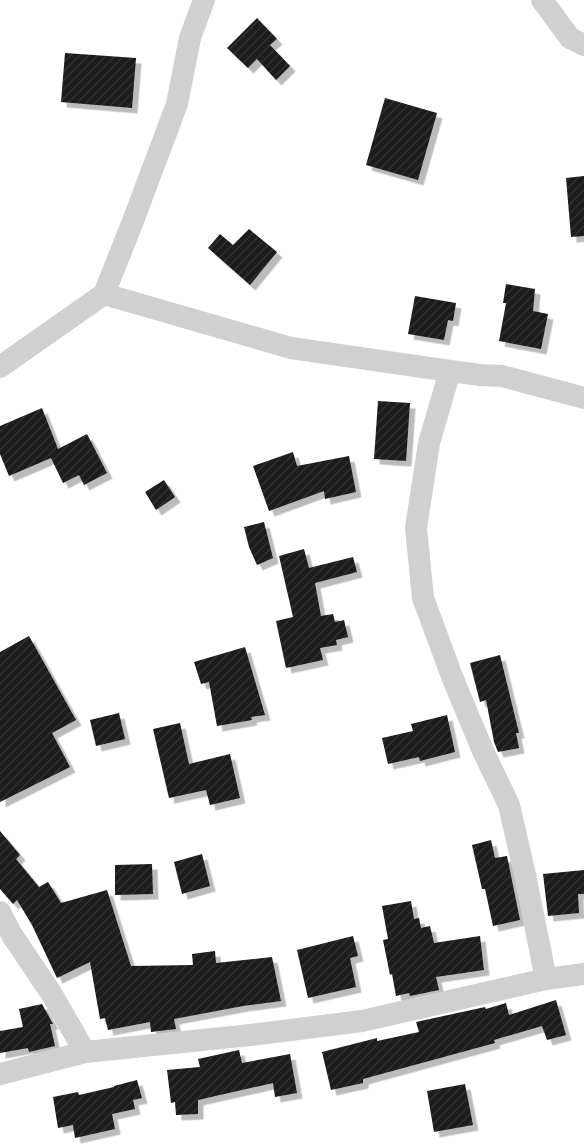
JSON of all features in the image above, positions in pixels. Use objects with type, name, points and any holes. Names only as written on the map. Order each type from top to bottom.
[{"type":"street","points":[[0,367],[104,294],[177,104],[190,38],[204,0]]},
{"type":"street","points":[[542,0],[570,38],[584,45]]},
{"type":"street","points":[[104,294],[291,348],[480,375],[502,376],[584,398]]},
{"type":"street","points":[[450,371],[429,443],[416,528],[423,598],[483,751],[508,805],[546,979]]},
{"type":"street","points":[[0,912],[85,1052]]},
{"type":"street","points":[[0,1074],[85,1052],[362,1021],[546,979],[584,974]]},
{"type":"building","points":[[257,18],[277,39],[270,45],[290,66],[276,80],[257,59],[248,68],[227,48]]},
{"type":"building","points":[[65,53],[136,58],[132,108],[61,102]]},
{"type":"building","points":[[385,98],[437,113],[418,180],[366,165]]},
{"type":"building","points":[[584,176],[584,236],[571,237],[566,178]]},
{"type":"building","points":[[249,229],[277,252],[250,285],[208,248],[220,234],[233,245]]},
{"type":"building","points":[[506,284],[535,289],[533,311],[548,314],[541,349],[499,341],[506,303],[503,303]]},
{"type":"building","points":[[415,296],[456,303],[453,321],[448,320],[444,340],[408,334]]},
{"type":"building","points":[[378,401],[410,403],[406,461],[374,459]]},
{"type":"building","points":[[42,408],[58,449],[87,434],[107,473],[84,485],[79,475],[63,483],[51,458],[9,476],[0,454],[0,426]]},
{"type":"building","points":[[293,452],[297,466],[349,456],[356,492],[325,499],[324,491],[269,511],[253,466]]},
{"type":"building","points":[[164,480],[175,497],[156,510],[145,492]]},
{"type":"building","points":[[264,522],[273,558],[257,565],[244,527]]},
{"type":"building","points":[[304,549],[309,568],[353,557],[357,572],[315,583],[321,616],[333,614],[335,622],[344,620],[348,637],[336,640],[337,645],[320,648],[323,660],[286,668],[276,621],[293,617],[279,556]]},
{"type":"building","points":[[29,636],[76,720],[52,733],[70,767],[0,802],[0,652]]},
{"type":"building","points":[[245,647],[265,715],[251,717],[252,720],[217,726],[209,682],[201,684],[194,662]]},
{"type":"building","points":[[500,655],[519,733],[516,733],[519,748],[498,752],[486,700],[480,702],[470,663]]},
{"type":"building","points":[[119,713],[125,739],[96,746],[90,720]]},
{"type":"building","points":[[447,715],[455,752],[420,761],[419,757],[388,764],[382,738],[413,731],[411,724]]},
{"type":"building","points":[[180,723],[189,764],[230,754],[240,798],[210,805],[206,790],[169,798],[153,729]]},
{"type":"building","points":[[0,831],[20,855],[16,859],[39,887],[48,882],[61,903],[107,890],[131,966],[193,965],[192,954],[215,951],[216,963],[272,957],[281,1001],[174,1019],[176,1029],[151,1032],[150,1022],[108,1030],[105,1018],[100,1019],[90,962],[57,978],[32,925],[17,900],[13,904],[0,889]]},
{"type":"building","points":[[491,840],[495,858],[507,856],[520,920],[493,926],[472,845]]},
{"type":"building","points":[[202,854],[210,886],[182,894],[174,862]]},
{"type":"building","points":[[152,864],[153,894],[115,895],[115,865]]},
{"type":"building","points":[[584,870],[584,894],[578,894],[579,913],[548,916],[543,874]]},
{"type":"building","points":[[411,901],[414,919],[419,918],[421,928],[430,926],[434,943],[480,936],[484,970],[436,977],[439,990],[410,996],[409,993],[396,996],[383,940],[388,939],[382,906]]},
{"type":"building","points":[[353,936],[358,956],[350,958],[356,987],[308,998],[297,950]]},
{"type":"building","points":[[556,1000],[566,1035],[547,1040],[542,1026],[494,1040],[495,1043],[363,1079],[363,1083],[331,1090],[322,1052],[377,1038],[377,1041],[419,1032],[416,1022],[506,1003],[509,1015]]},
{"type":"building","points":[[42,1004],[53,1024],[50,1024],[55,1046],[29,1052],[28,1048],[0,1053],[0,1031],[23,1027],[19,1009]]},
{"type":"building","points":[[239,1050],[242,1063],[290,1054],[297,1093],[275,1097],[273,1083],[198,1100],[198,1114],[176,1115],[175,1102],[171,1103],[167,1070],[200,1067],[198,1059]]},
{"type":"building","points":[[137,1080],[142,1098],[133,1100],[135,1109],[112,1114],[115,1129],[75,1138],[73,1125],[58,1128],[53,1097],[78,1092],[79,1095]]},
{"type":"building","points":[[465,1084],[473,1125],[434,1132],[427,1091]]}]
